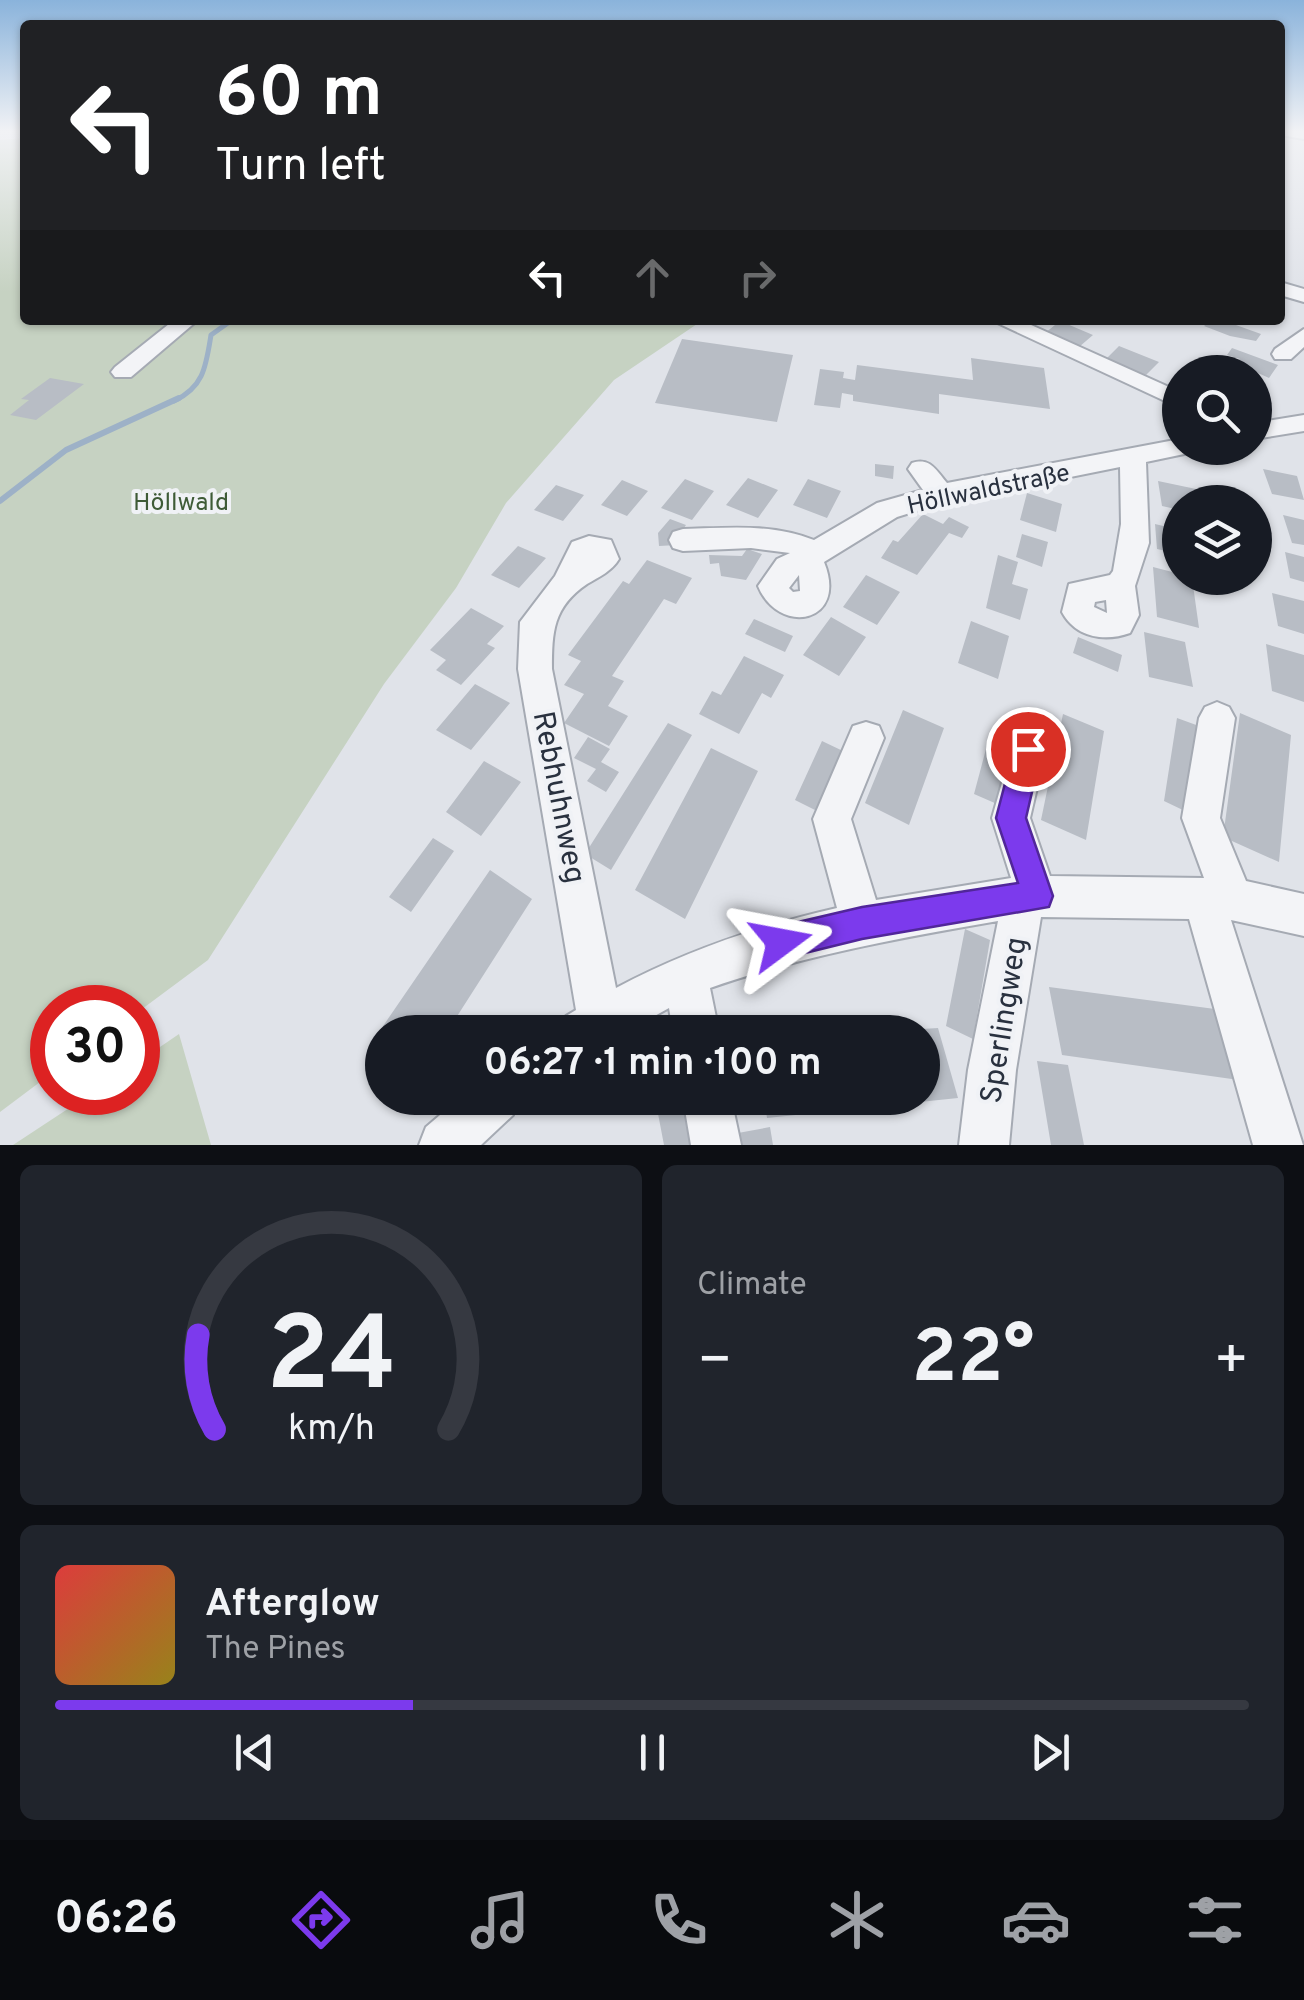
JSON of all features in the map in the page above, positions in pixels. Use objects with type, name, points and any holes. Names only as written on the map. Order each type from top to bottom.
[{"type":"street","points":[[123,372],[181,325]]},
{"type":"street","points":[[1013,325],[1162,393]]},
{"type":"street","points":[[1284,354],[1304,336]]},
{"type":"street","points":[[1272,428],[1304,423]]},
{"type":"street","name":"Höllwaldstraße","points":[[683,540],[768,539],[802,544],[812,555],[887,510],[941,494],[1162,451]]},
{"type":"street","points":[[1120,585],[1127,578],[1134,557],[1133,457]]},
{"type":"street","points":[[921,470],[941,494]]},
{"type":"street","name":"Rebhuhnweg","points":[[566,582],[536,622],[535,670],[589,1015]]},
{"type":"street","points":[[1217,718],[1201,818],[1278,1145]]},
{"type":"street","points":[[862,923],[832,819],[866,738]]},
{"type":"street","points":[[1028,749],[1011,818],[1031,896]]},
{"type":"street","points":[[611,1015],[686,974],[781,942],[862,923],[1031,896],[1218,899],[1304,915]]},
{"type":"street","name":"Sperlingweg","points":[[984,1145],[992,1070],[1031,896]]},
{"type":"street","points":[[686,974],[693,1015]]},
{"type":"street","points":[[444,1145],[477,1115]]},
{"type":"street","points":[[710,1115],[716,1145]]},
{"type":"green space","name":"Höllwald","points":[[0,185],[20,185],[20,325],[696,325],[614,380],[506,503],[456,588],[384,684],[208,960],[160,996],[160,985],[30,985],[30,1090],[0,1112]]},
{"type":"green space","points":[[179,1034],[211,1145],[13,1145],[59,1115],[160,1115],[160,1047]]},
{"type":"building","points":[[1055,325],[1069,325],[1093,335],[1079,347],[1045,333]]},
{"type":"building","points":[[1236,325],[1261,334],[1256,341],[1204,326]]},
{"type":"building","points":[[682,339],[793,355],[777,422],[655,403]]},
{"type":"building","points":[[1119,346],[1159,362],[1146,375],[1106,359]]},
{"type":"building","points":[[1232,348],[1251,355],[1227,355]]},
{"type":"building","points":[[971,358],[1044,368],[1050,409],[939,394],[939,414],[853,401],[853,395],[842,393],[840,408],[814,405],[820,369],[844,372],[843,378],[855,380],[857,365],[973,380]]},
{"type":"building","points":[[50,378],[84,384],[36,420],[10,415],[29,400],[21,399]]},
{"type":"building","points":[[875,464],[894,466],[893,479],[875,476]]},
{"type":"building","points":[[1263,469],[1297,476],[1304,500],[1272,494],[1272,485]]},
{"type":"building","points":[[748,478],[778,490],[758,518],[726,505]]},
{"type":"building","points":[[685,479],[714,491],[692,520],[661,508]]},
{"type":"building","points":[[808,479],[841,491],[827,518],[793,505]]},
{"type":"building","points":[[622,480],[648,491],[627,516],[601,505]]},
{"type":"building","points":[[1158,481],[1177,485],[1162,485],[1162,506]]},
{"type":"building","points":[[556,485],[584,495],[563,521],[534,510]]},
{"type":"building","points":[[1027,493],[1062,504],[1056,532],[1020,520]]},
{"type":"building","points":[[923,514],[943,524],[949,517],[969,527],[962,538],[949,533],[917,575],[881,558],[893,540],[898,542]]},
{"type":"building","points":[[1283,515],[1304,520],[1304,545],[1292,543]]},
{"type":"building","points":[[670,519],[686,525],[677,545],[659,546],[658,533]]},
{"type":"building","points":[[1155,524],[1162,526],[1162,550],[1157,549]]},
{"type":"building","points":[[1022,534],[1048,542],[1042,567],[1016,557]]},
{"type":"building","points":[[518,546],[546,558],[519,588],[491,575]]},
{"type":"building","points":[[747,549],[762,554],[746,580],[721,576],[719,563],[710,564],[709,555],[742,556]]},
{"type":"building","points":[[1285,552],[1304,557],[1304,582],[1290,578]]},
{"type":"building","points":[[998,555],[1018,562],[1012,584],[1028,589],[1020,620],[986,608]]},
{"type":"building","points":[[647,560],[692,578],[676,604],[664,599],[612,676],[624,681],[608,706],[628,716],[609,746],[564,723],[584,694],[564,685],[581,661],[568,655],[623,581],[629,584]]},
{"type":"building","points":[[1153,567],[1162,569],[1162,595],[1194,595],[1199,628],[1157,617]]},
{"type":"building","points":[[866,575],[900,592],[877,625],[843,607]]},
{"type":"building","points":[[1272,593],[1304,601],[1304,634],[1278,626]]},
{"type":"building","points":[[471,608],[504,626],[487,644],[495,648],[461,685],[436,670],[446,660],[430,650]]},
{"type":"building","points":[[831,617],[866,637],[839,676],[803,655]]},
{"type":"building","points":[[754,619],[793,636],[785,652],[745,634]]},
{"type":"building","points":[[971,621],[1009,636],[998,679],[958,663]]},
{"type":"building","points":[[1144,632],[1185,642],[1193,687],[1149,677]]},
{"type":"building","points":[[1078,637],[1122,655],[1118,672],[1073,653]]},
{"type":"building","points":[[1266,644],[1304,655],[1304,702],[1272,691]]},
{"type":"building","points":[[744,656],[784,675],[771,698],[762,693],[739,734],[699,714],[712,691],[721,695]]},
{"type":"building","points":[[475,684],[510,703],[471,750],[436,730]]},
{"type":"building","points":[[903,710],[944,728],[909,825],[865,803]]},
{"type":"building","points":[[1240,713],[1291,735],[1279,862],[1223,837]]},
{"type":"building","points":[[1063,714],[1104,731],[1086,840],[1041,820]]},
{"type":"building","points":[[1177,718],[1199,726],[1187,812],[1164,801]]},
{"type":"building","points":[[668,723],[692,735],[611,870],[585,854]]},
{"type":"building","points":[[990,734],[1011,743],[997,804],[974,794]]},
{"type":"building","points":[[588,737],[610,749],[601,762],[619,772],[606,792],[587,781],[596,769],[574,758]]},
{"type":"building","points":[[822,741],[845,752],[819,812],[795,800]]},
{"type":"building","points":[[711,748],[758,771],[685,919],[635,890]]},
{"type":"building","points":[[484,761],[521,782],[481,836],[446,812]]},
{"type":"building","points":[[433,838],[454,851],[411,912],[389,897]]},
{"type":"building","points":[[490,870],[532,899],[458,1015],[391,1015]]},
{"type":"building","points":[[965,929],[990,940],[973,1039],[946,1026]]},
{"type":"building","points":[[1049,987],[1230,1011],[1253,1082],[1062,1055]]},
{"type":"building","points":[[940,1035],[958,1098],[940,1100]]},
{"type":"building","points":[[1037,1061],[1068,1065],[1084,1145],[1051,1145]]},
{"type":"building","points":[[658,1115],[693,1115],[699,1145],[664,1145]]},
{"type":"building","points":[[770,1127],[773,1145],[740,1145],[738,1133]]},
{"type":"waterway","points":[[179,398],[198,382],[211,335],[225,325]]},
{"type":"waterway","points":[[0,501],[66,450],[179,398]]},
{"type":"waterway","points":[[174,401],[179,398]]},
{"type":"route","points":[[781,942],[862,923],[1038,896],[1011,818],[1028,749]]}]
